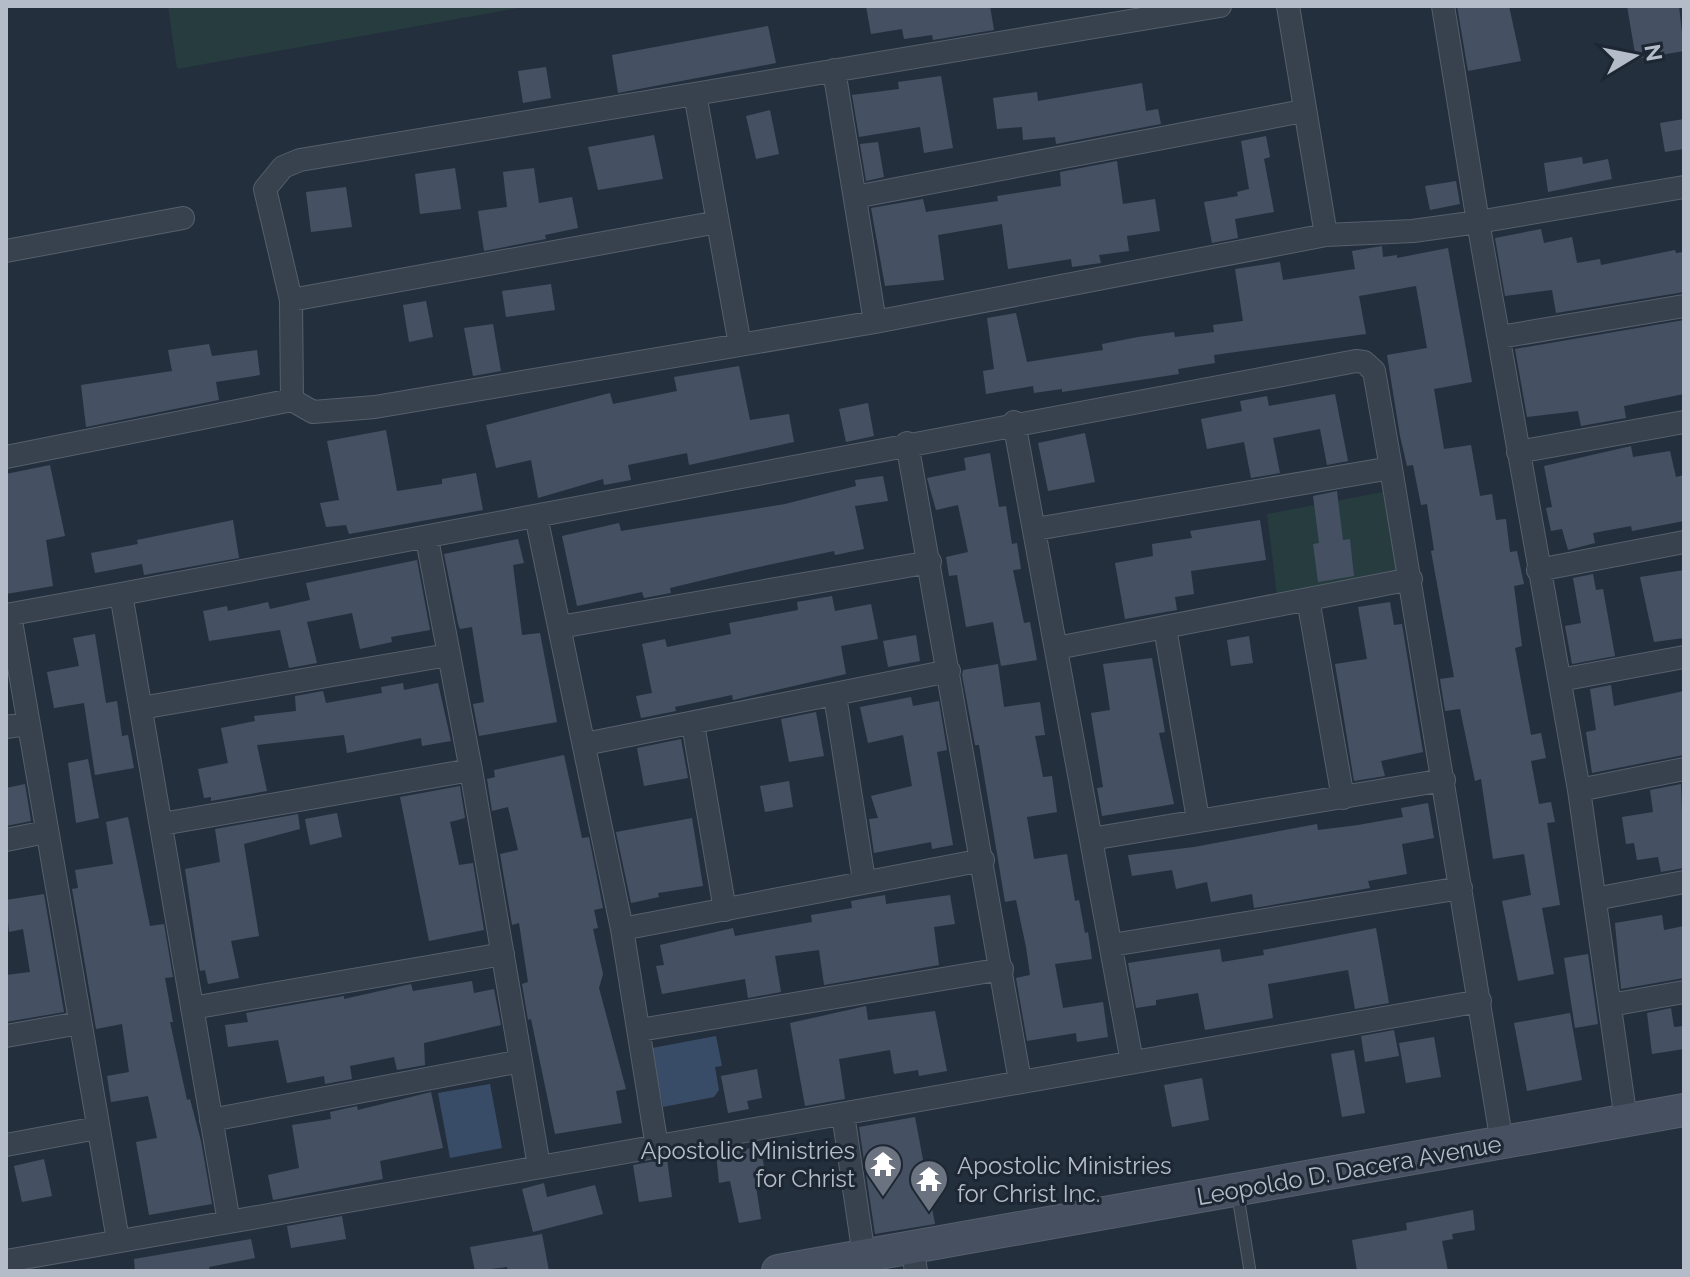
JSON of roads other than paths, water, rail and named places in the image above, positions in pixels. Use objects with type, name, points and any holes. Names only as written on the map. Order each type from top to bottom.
[{"type":"main road","name":"Leopoldo D. Dacera Avenue","points":[[778,1271],[864,1256],[914,1259],[1237,1189],[1684,1110]]},
{"type":"street","points":[[292,400],[291,300],[265,189],[283,167],[300,160],[1220,6]]},
{"type":"street","points":[[1288,6],[1326,235]]},
{"type":"street","points":[[1443,6],[1538,570],[1579,790],[1626,1120]]},
{"type":"street","points":[[834,70],[875,322]]},
{"type":"street","points":[[695,94],[740,345]]},
{"type":"street","points":[[855,197],[1303,111]]},
{"type":"street","points":[[6,457],[292,400],[313,412],[375,407],[875,322],[1326,235],[1413,231],[1684,187]]},
{"type":"street","points":[[6,251],[183,218]]},
{"type":"street","points":[[291,300],[718,222]]},
{"type":"street","points":[[1500,337],[1684,306]]},
{"type":"street","points":[[118,1240],[46,832],[16,726],[8,615],[427,539],[1014,422],[1356,361],[1364,362],[1374,371],[1411,579],[1502,1143]]},
{"type":"street","points":[[1014,422],[1132,1062]]},
{"type":"street","points":[[1518,452],[1684,422]]},
{"type":"street","points":[[907,443],[1020,1081]]},
{"type":"street","points":[[1036,529],[1391,468]]},
{"type":"street","points":[[536,516],[622,929],[657,1147]]},
{"type":"street","points":[[427,539],[471,770],[539,1166]]},
{"type":"street","points":[[1538,570],[1684,542]]},
{"type":"street","points":[[560,627],[930,562]]},
{"type":"street","points":[[1057,648],[1411,579]]},
{"type":"street","points":[[121,594],[229,1222]]},
{"type":"street","points":[[1308,599],[1343,798]]},
{"type":"street","points":[[1165,628],[1198,819]]},
{"type":"street","points":[[141,708],[448,655]]},
{"type":"street","points":[[1560,680],[1684,657]]},
{"type":"street","points":[[585,744],[949,671]]},
{"type":"street","points":[[835,696],[864,880]]},
{"type":"street","points":[[693,724],[725,910]]},
{"type":"street","points":[[1579,790],[1684,769]]},
{"type":"street","points":[[162,824],[471,770]]},
{"type":"street","points":[[1091,839],[1444,780]]},
{"type":"street","points":[[6,840],[46,832]]},
{"type":"street","points":[[622,929],[864,880],[983,860]]},
{"type":"street","points":[[1595,899],[1684,882]]},
{"type":"street","points":[[1112,945],[1461,888]]},
{"type":"street","points":[[192,1008],[503,954]]},
{"type":"street","points":[[640,1030],[1002,969]]},
{"type":"street","points":[[1610,1005],[1684,992]]},
{"type":"street","points":[[6,1261],[1480,1001]]},
{"type":"street","points":[[6,1036],[80,1023]]},
{"type":"street","points":[[211,1120],[521,1061]]},
{"type":"street","points":[[843,1114],[864,1256]]},
{"type":"street","points":[[6,1145],[97,1128]]},
{"type":"lane","points":[[1237,1189],[1250,1271]]},
{"type":"water","points":[[716,1036],[722,1066],[715,1067],[719,1090],[714,1097],[663,1107],[652,1048]]},
{"type":"water","points":[[490,1084],[502,1148],[450,1158],[438,1093]]},
{"type":"place","name":"Apostolic Ministries for Christ","points":[[883,1198]]},
{"type":"place","name":"Apostolic Ministries for Christ Inc.","points":[[929,1213]]}]
